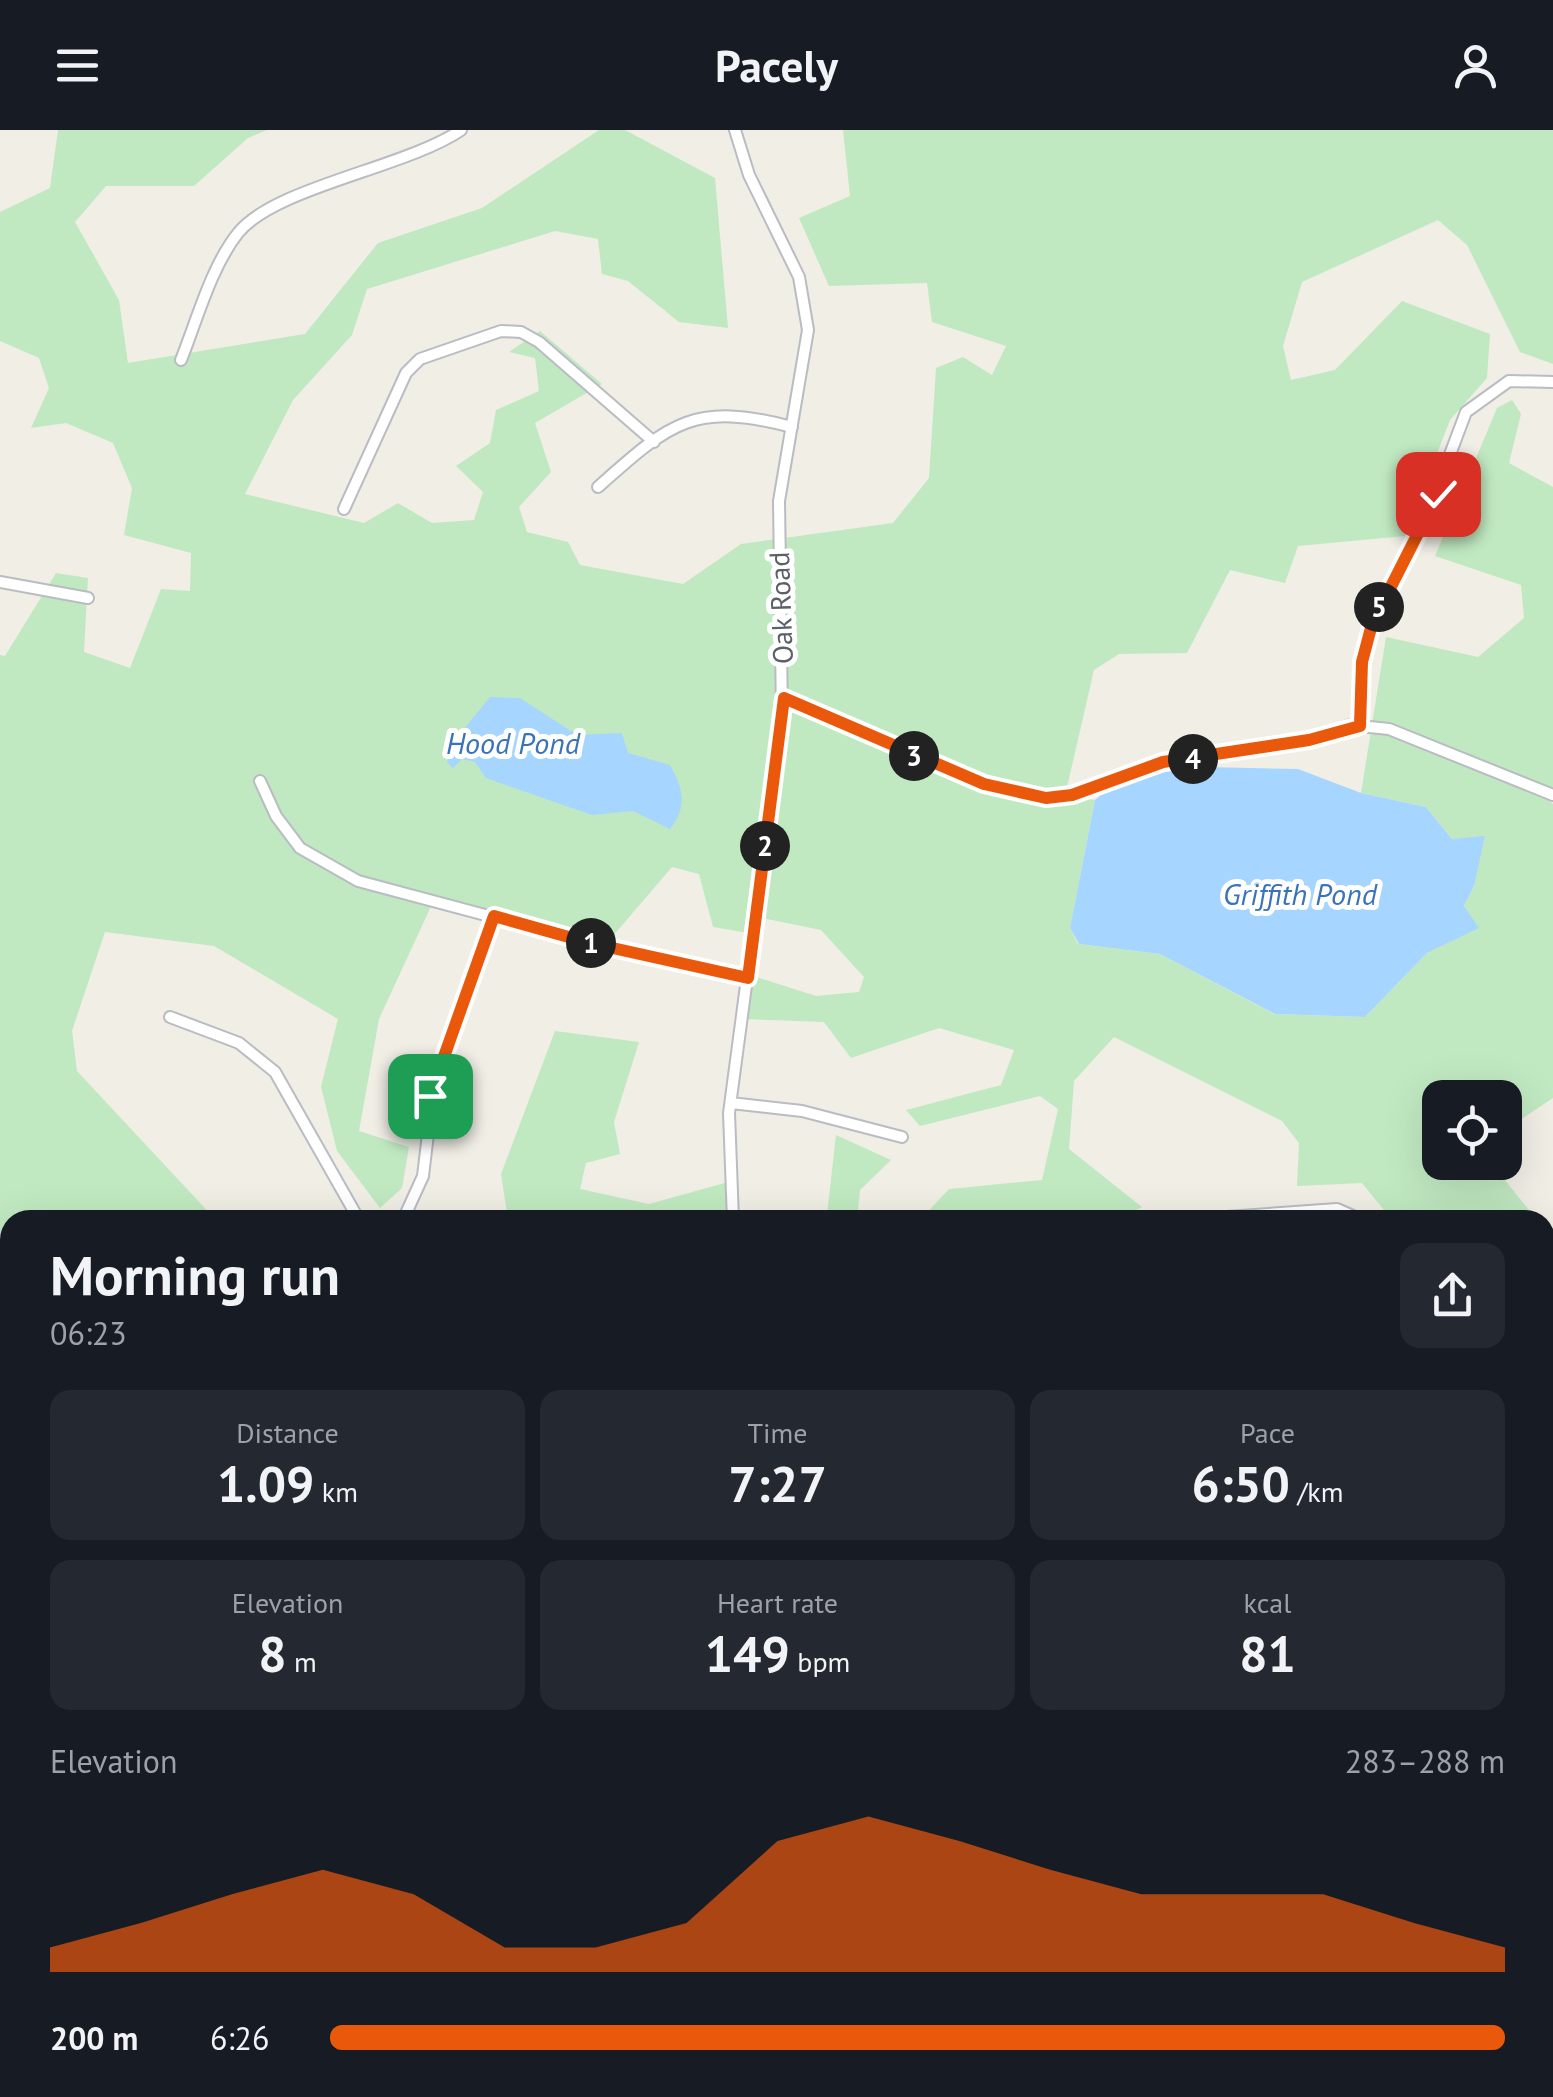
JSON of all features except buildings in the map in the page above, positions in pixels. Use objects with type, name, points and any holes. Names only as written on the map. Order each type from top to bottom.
[{"type":"street","points":[[181,360],[230,246],[254,219],[431,147],[460,130]]},
{"type":"street","name":"Oak Road","points":[[733,1210],[731,1104],[784,698],[778,527],[808,343],[806,303],[792,259],[749,174],[734,130]]},
{"type":"street","points":[[344,509],[410,368],[432,352],[502,332],[521,332],[539,342],[654,442]]},
{"type":"street","points":[[1360,726],[1362,662],[1372,624],[1426,521],[1466,412],[1509,381],[1553,382]]},
{"type":"street","points":[[598,487],[685,421],[704,416],[751,418],[792,427]]},
{"type":"street","points":[[0,582],[88,598]]},
{"type":"street","points":[[784,698],[967,778],[1046,798],[1072,795],[1163,762],[1309,740],[1360,726],[1390,730],[1553,795]]},
{"type":"street","points":[[260,781],[276,816],[310,857],[358,881],[590,943],[748,978]]},
{"type":"street","points":[[408,1210],[423,1176],[435,1074],[494,916]]},
{"type":"street","points":[[170,1017],[239,1043],[275,1072],[353,1210]]},
{"type":"street","points":[[731,1104],[802,1111],[902,1137]]},
{"type":"green space","points":[[58,130],[267,130],[248,138],[194,186],[106,186],[75,222],[119,300],[128,363],[305,334],[378,243],[482,208],[599,130],[625,130],[715,178],[728,328],[679,322],[628,281],[602,274],[598,239],[555,231],[367,289],[352,335],[293,400],[245,494],[364,523],[398,503],[432,523],[474,520],[483,492],[456,466],[490,443],[496,410],[539,391],[535,358],[509,352],[540,331],[602,384],[535,423],[551,472],[519,507],[527,532],[568,542],[580,565],[683,584],[741,544],[893,523],[929,478],[936,368],[963,357],[992,375],[1006,346],[932,322],[927,283],[829,286],[799,218],[850,196],[843,130],[1553,130],[1553,364],[1520,352],[1467,245],[1438,220],[1302,282],[1283,346],[1291,380],[1335,370],[1402,301],[1490,334],[1487,378],[1450,420],[1405,536],[1298,546],[1285,583],[1230,570],[1187,653],[1119,654],[1094,670],[1065,796],[1095,800],[1070,928],[1078,944],[1160,954],[1274,1014],[1365,1017],[1427,953],[1478,928],[1464,906],[1474,886],[1452,839],[1426,807],[1361,793],[1386,637],[1478,657],[1524,618],[1521,585],[1435,556],[1497,408],[1512,400],[1521,414],[1509,463],[1553,487],[1553,790],[1547,799],[1553,804],[1553,1098],[1522,1119],[1522,1080],[1422,1080],[1422,1180],[1505,1180],[1529,1210],[1384,1210],[1362,1183],[1297,1186],[1299,1143],[1282,1121],[1114,1037],[1074,1081],[1069,1149],[1142,1207],[929,1210],[949,1189],[1042,1180],[1058,1109],[1040,1096],[920,1126],[906,1110],[1001,1085],[1014,1050],[939,1028],[851,1058],[824,1022],[743,1019],[750,975],[816,996],[859,992],[864,977],[821,930],[757,917],[754,934],[713,927],[699,874],[672,867],[606,944],[433,902],[379,1019],[359,1131],[409,1147],[402,1188],[380,1208],[337,1151],[321,1087],[338,1019],[214,946],[105,932],[72,1031],[77,1071],[207,1210],[0,1210],[0,655],[5,656],[56,573],[88,578],[84,652],[130,668],[161,589],[190,591],[191,553],[124,535],[132,488],[113,443],[66,423],[31,428],[49,388],[39,358],[0,341],[0,212],[50,188]]},
{"type":"green space","points":[[555,1031],[639,1042],[614,1122],[620,1154],[586,1163],[580,1189],[649,1204],[732,1181],[731,1210],[506,1210],[501,1174]]},
{"type":"green space","points":[[836,1135],[891,1160],[860,1190],[858,1210],[828,1210]]},
{"type":"water","name":"Hood Pond","points":[[490,697],[520,698],[577,735],[622,733],[628,753],[670,765],[682,797],[676,821],[670,829],[633,811],[592,815],[486,778],[475,762],[462,759],[453,768],[447,762],[455,740]]},
{"type":"water","name":"Griffith Pond","points":[[1205,767],[1298,769],[1361,793],[1426,807],[1452,839],[1485,836],[1474,886],[1464,906],[1479,928],[1427,953],[1365,1017],[1275,1014],[1160,954],[1079,944],[1070,928],[1095,800],[1133,779]]},
{"type":"route","points":[[430,1096],[494,916],[590,943],[748,978],[784,698],[984,784],[1046,798],[1072,795],[1163,762],[1309,740],[1350,725],[1360,726],[1362,662],[1372,624],[1438,494]]}]
